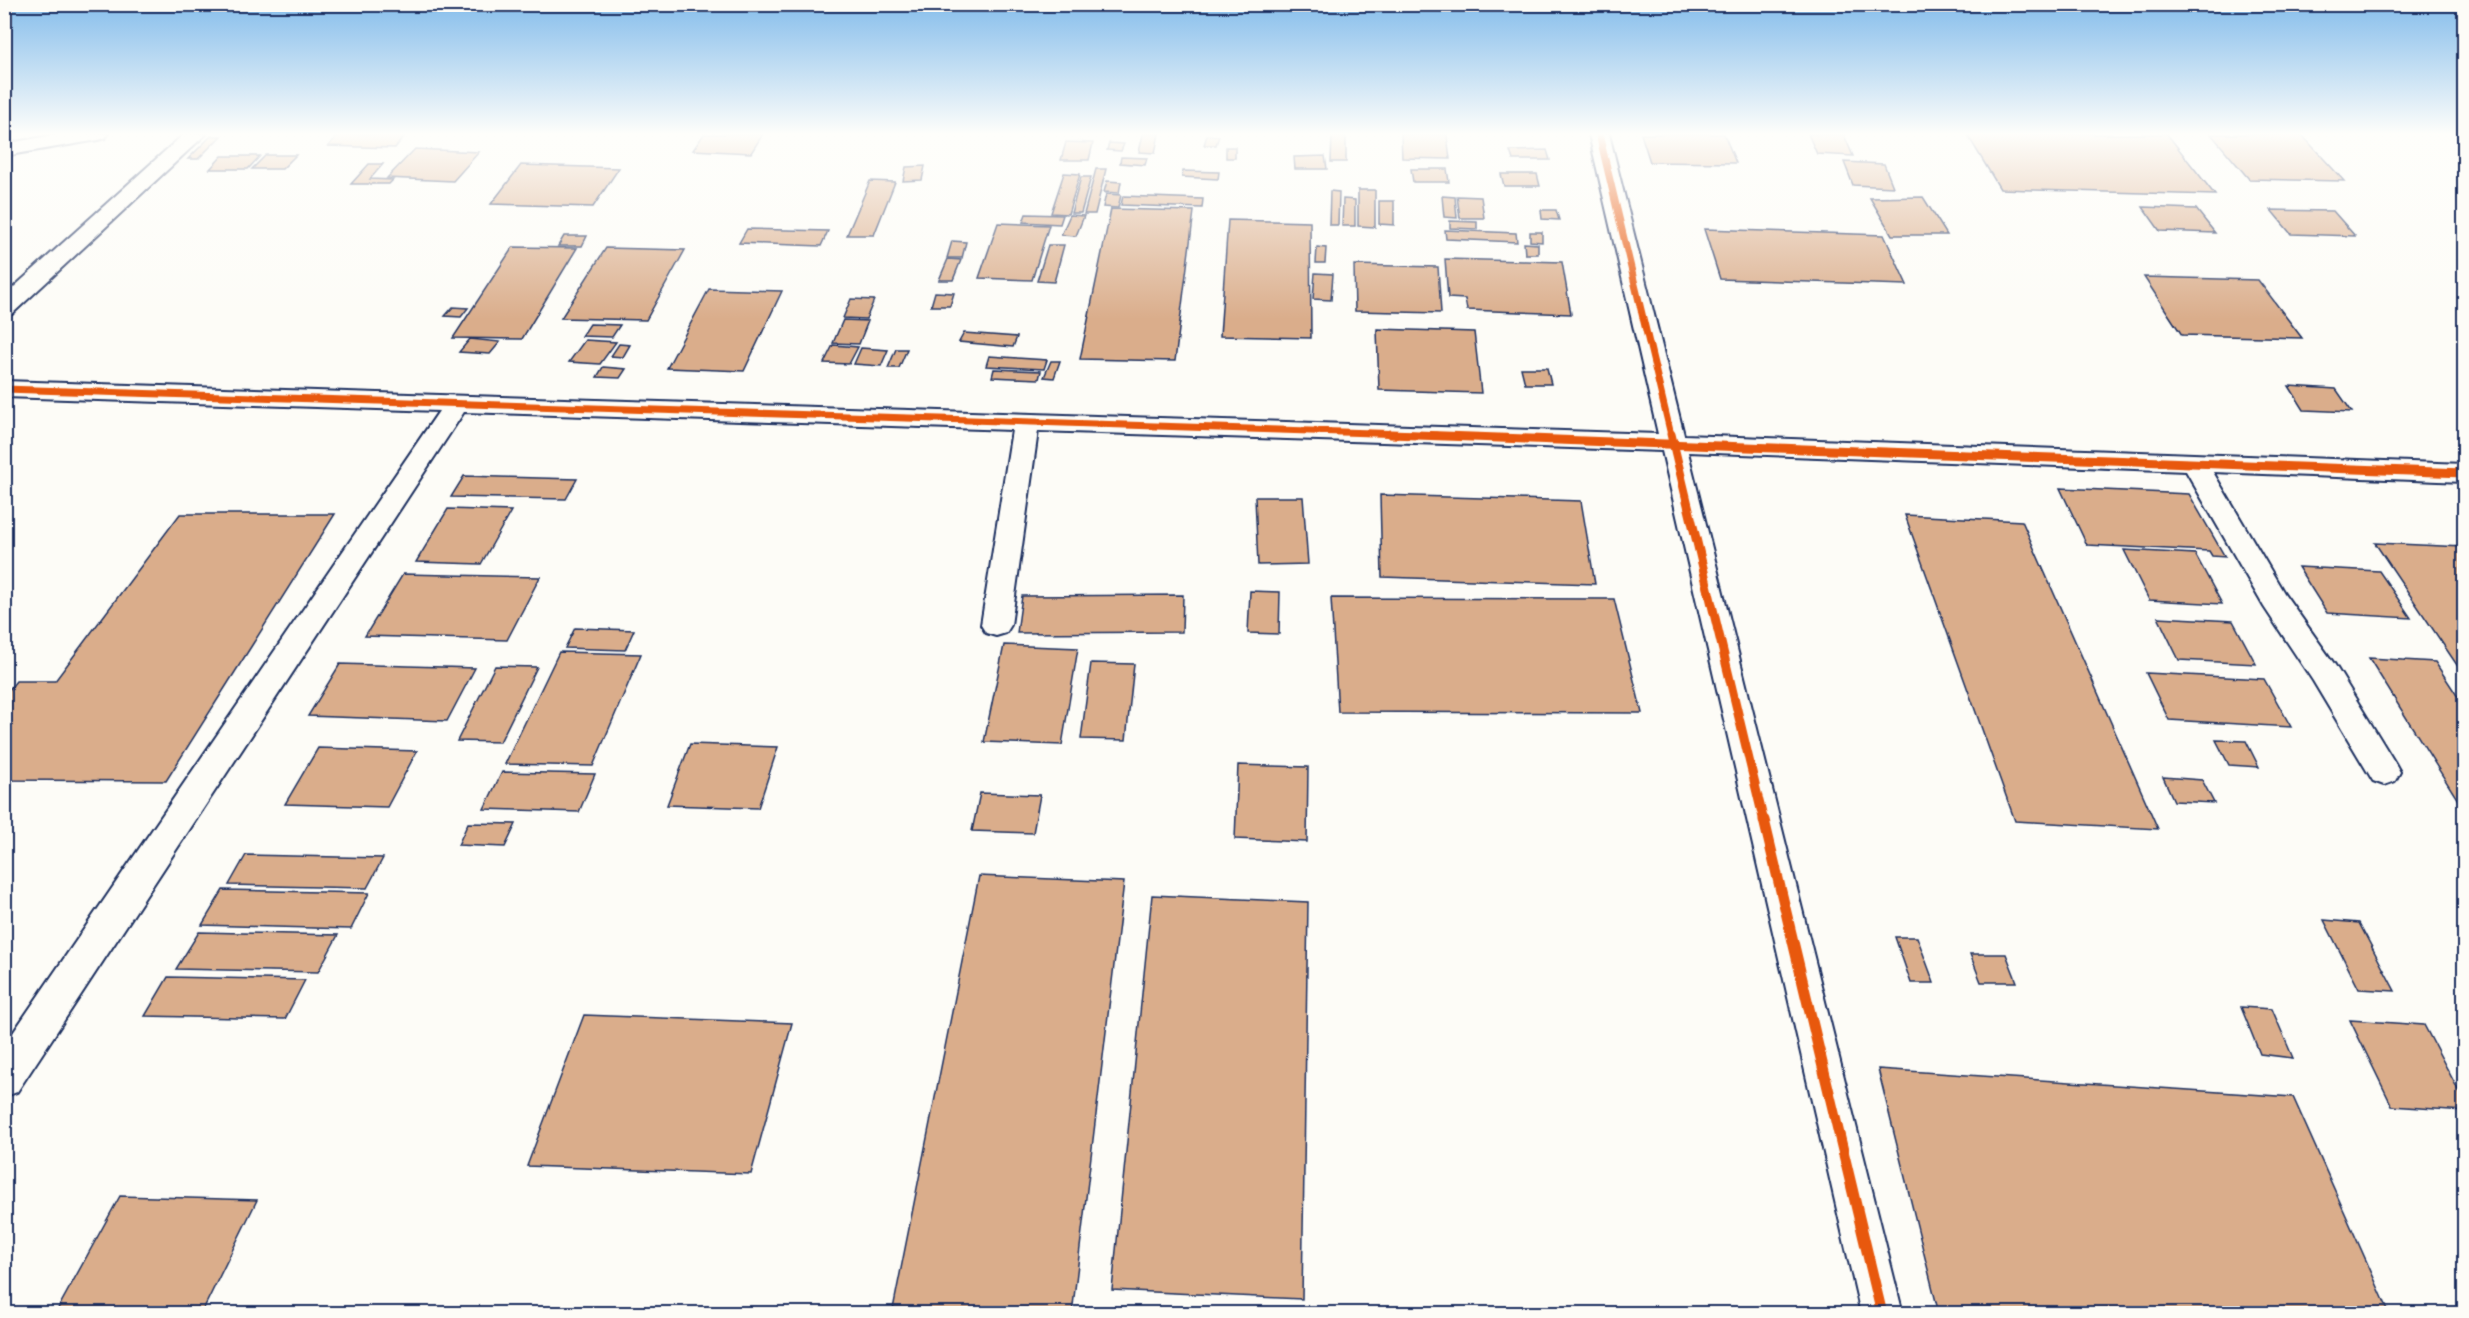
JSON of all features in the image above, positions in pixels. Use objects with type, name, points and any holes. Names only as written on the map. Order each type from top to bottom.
[{"type":"street","points":[[4,309],[129,196]]},
{"type":"street","points":[[1614,196],[1882,1314]]},
{"type":"street","points":[[4,389],[1675,443],[2464,473]]},
{"type":"street","points":[[4,1079],[457,404]]},
{"type":"street","points":[[996,626],[1026,423]]},
{"type":"street","points":[[2194,463],[2274,600],[2324,673],[2384,772]]},
{"type":"building","points":[[498,196],[601,196],[593,207],[491,204]]},
{"type":"building","points":[[864,196],[890,196],[874,235],[847,235]]},
{"type":"building","points":[[1057,196],[1074,196],[1068,214],[1051,213]]},
{"type":"building","points":[[1076,196],[1086,196],[1081,213],[1071,213]]},
{"type":"building","points":[[1089,196],[1100,196],[1095,214],[1084,214]]},
{"type":"building","points":[[1106,196],[1121,196],[1118,208],[1103,207]]},
{"type":"building","points":[[1123,196],[1203,199],[1202,208],[1121,205]]},
{"type":"building","points":[[1330,196],[1339,196],[1338,225],[1329,225]]},
{"type":"building","points":[[1358,196],[1375,196],[1375,227],[1358,226]]},
{"type":"building","points":[[1442,196],[1455,197],[1457,218],[1444,217]]},
{"type":"building","points":[[1457,196],[1481,197],[1484,218],[1460,218]]},
{"type":"building","points":[[1923,197],[1947,235],[1892,235],[1870,198]]},
{"type":"building","points":[[1343,199],[1355,200],[1355,226],[1342,226]]},
{"type":"building","points":[[1379,201],[1394,201],[1394,225],[1379,224]]},
{"type":"building","points":[[2143,207],[2196,209],[2215,233],[2160,231]]},
{"type":"building","points":[[1111,209],[1194,211],[1175,361],[1080,359]]},
{"type":"building","points":[[1541,210],[1556,210],[1559,220],[1542,219]]},
{"type":"building","points":[[2271,210],[2333,211],[2355,236],[2291,234]]},
{"type":"building","points":[[1026,214],[1063,215],[1060,224],[1023,222]]},
{"type":"building","points":[[1070,215],[1084,216],[1076,236],[1061,235]]},
{"type":"building","points":[[1228,220],[1310,222],[1311,338],[1220,336]]},
{"type":"building","points":[[1450,221],[1477,222],[1477,229],[1450,228]]},
{"type":"building","points":[[998,223],[1049,225],[1032,280],[979,278]]},
{"type":"building","points":[[747,229],[828,231],[821,246],[739,243]]},
{"type":"building","points":[[1704,229],[1884,235],[1907,285],[1720,279]]},
{"type":"building","points":[[1445,230],[1516,233],[1517,242],[1446,239]]},
{"type":"building","points":[[1530,232],[1542,232],[1542,242],[1530,241]]},
{"type":"building","points":[[564,236],[587,236],[582,246],[558,246]]},
{"type":"building","points":[[952,241],[966,242],[962,258],[947,258]]},
{"type":"building","points":[[1524,243],[1538,244],[1538,254],[1525,254]]},
{"type":"building","points":[[1048,245],[1064,245],[1054,282],[1037,281]]},
{"type":"building","points":[[513,247],[577,248],[522,339],[453,338]]},
{"type":"building","points":[[1317,247],[1326,248],[1325,263],[1316,263]]},
{"type":"building","points":[[606,248],[685,250],[646,320],[561,318]]},
{"type":"building","points":[[948,259],[961,260],[953,280],[939,280]]},
{"type":"building","points":[[1445,259],[1562,262],[1571,314],[1467,310],[1465,299],[1448,298]]},
{"type":"building","points":[[1354,265],[1438,267],[1441,313],[1355,311]]},
{"type":"building","points":[[1315,273],[1333,274],[1331,300],[1313,299]]},
{"type":"building","points":[[2144,277],[2258,280],[2302,338],[2182,335]]},
{"type":"building","points":[[709,289],[782,291],[744,371],[667,368]]},
{"type":"building","points":[[935,292],[954,293],[950,306],[931,306]]},
{"type":"building","points":[[851,299],[874,300],[866,319],[843,318]]},
{"type":"building","points":[[453,307],[468,308],[461,317],[445,316]]},
{"type":"building","points":[[843,320],[868,321],[859,344],[833,343]]},
{"type":"building","points":[[590,324],[620,325],[612,337],[582,336]]},
{"type":"building","points":[[1377,329],[1474,332],[1481,393],[1379,390]]},
{"type":"building","points":[[964,333],[1017,337],[1013,347],[959,342]]},
{"type":"building","points":[[470,339],[500,342],[490,354],[459,352]]},
{"type":"building","points":[[585,340],[616,342],[600,364],[569,362]]},
{"type":"building","points":[[619,344],[630,345],[623,357],[611,356]]},
{"type":"building","points":[[833,345],[858,347],[849,364],[824,363]]},
{"type":"building","points":[[861,348],[888,350],[881,366],[854,364]]},
{"type":"building","points":[[896,349],[907,349],[899,368],[888,368]]},
{"type":"building","points":[[989,356],[1047,360],[1044,369],[986,366]]},
{"type":"building","points":[[1051,361],[1060,361],[1054,378],[1044,377]]},
{"type":"building","points":[[603,367],[626,369],[620,378],[597,377]]},
{"type":"building","points":[[1521,368],[1547,368],[1551,384],[1525,384]]},
{"type":"building","points":[[994,369],[1041,371],[1039,379],[992,377]]},
{"type":"building","points":[[2289,386],[2336,389],[2352,412],[2304,410]]},
{"type":"building","points":[[464,476],[577,479],[566,499],[451,497]]},
{"type":"building","points":[[2060,488],[2189,494],[2225,557],[2212,556],[2209,551],[2087,545]]},
{"type":"building","points":[[1380,495],[1581,501],[1595,584],[1382,577]]},
{"type":"building","points":[[1255,497],[1303,497],[1308,564],[1258,565]]},
{"type":"building","points":[[448,509],[511,511],[481,564],[416,562]]},
{"type":"building","points":[[180,514],[335,514],[166,781],[4,780],[4,696],[16,681],[55,681]]},
{"type":"building","points":[[1905,515],[2022,521],[2158,829],[2015,821]]},
{"type":"building","points":[[2375,543],[2464,547],[2464,674],[2463,674]]},
{"type":"building","points":[[2124,550],[2195,554],[2222,604],[2149,600]]},
{"type":"building","points":[[2298,567],[2379,571],[2411,618],[2327,613]]},
{"type":"building","points":[[403,574],[540,577],[507,640],[365,636]]},
{"type":"building","points":[[1250,591],[1280,592],[1279,634],[1248,633]]},
{"type":"building","points":[[1183,595],[1182,632],[1017,633],[1022,596]]},
{"type":"building","points":[[1331,598],[1614,599],[1642,713],[1338,712]]},
{"type":"building","points":[[2158,617],[2233,621],[2256,664],[2179,660]]},
{"type":"building","points":[[575,628],[634,630],[625,650],[565,648]]},
{"type":"building","points":[[1004,645],[1078,648],[1062,745],[984,742]]},
{"type":"building","points":[[559,652],[641,654],[593,766],[505,764]]},
{"type":"building","points":[[2369,658],[2435,662],[2464,706],[2464,810]]},
{"type":"building","points":[[1091,663],[1134,664],[1126,740],[1081,739]]},
{"type":"building","points":[[340,664],[475,668],[447,721],[308,716]]},
{"type":"building","points":[[495,666],[537,667],[500,742],[457,741]]},
{"type":"building","points":[[2146,673],[2264,679],[2291,727],[2169,720]]},
{"type":"building","points":[[2216,740],[2246,741],[2259,767],[2229,765]]},
{"type":"building","points":[[690,744],[778,747],[758,808],[667,805]]},
{"type":"building","points":[[318,748],[417,751],[387,807],[285,804]]},
{"type":"building","points":[[1238,765],[1308,767],[1307,842],[1235,839]]},
{"type":"building","points":[[502,772],[595,774],[579,812],[484,809]]},
{"type":"building","points":[[2163,777],[2202,780],[2214,803],[2174,801]]},
{"type":"building","points":[[980,793],[1040,795],[1033,833],[972,831]]},
{"type":"building","points":[[468,823],[516,824],[505,847],[458,845]]},
{"type":"building","points":[[246,855],[383,858],[367,888],[229,885]]},
{"type":"building","points":[[979,876],[1124,882],[1072,1314],[892,1314]]},
{"type":"building","points":[[223,890],[369,893],[351,929],[202,925]]},
{"type":"building","points":[[1152,895],[1308,902],[1302,1299],[1112,1290]]},
{"type":"building","points":[[2324,920],[2359,923],[2395,991],[2359,989]]},
{"type":"building","points":[[199,932],[338,935],[318,972],[176,969]]},
{"type":"building","points":[[1895,937],[1917,937],[1934,983],[1911,983]]},
{"type":"building","points":[[1970,954],[2006,954],[2017,982],[1981,982]]},
{"type":"building","points":[[168,977],[305,980],[285,1019],[145,1016]]},
{"type":"building","points":[[2241,1007],[2272,1009],[2293,1058],[2260,1054]]},
{"type":"building","points":[[584,1015],[792,1023],[751,1174],[527,1166]]},
{"type":"building","points":[[2350,1020],[2424,1025],[2464,1101],[2464,1111],[2392,1106]]},
{"type":"building","points":[[1878,1069],[2293,1097],[2390,1314],[1939,1314]]},
{"type":"building","points":[[120,1196],[257,1200],[201,1314],[55,1314]]},
{"type":"cycle path","points":[[1614,196],[1882,1314]]},
{"type":"cycle path","points":[[4,389],[1675,443],[2464,473]]}]
